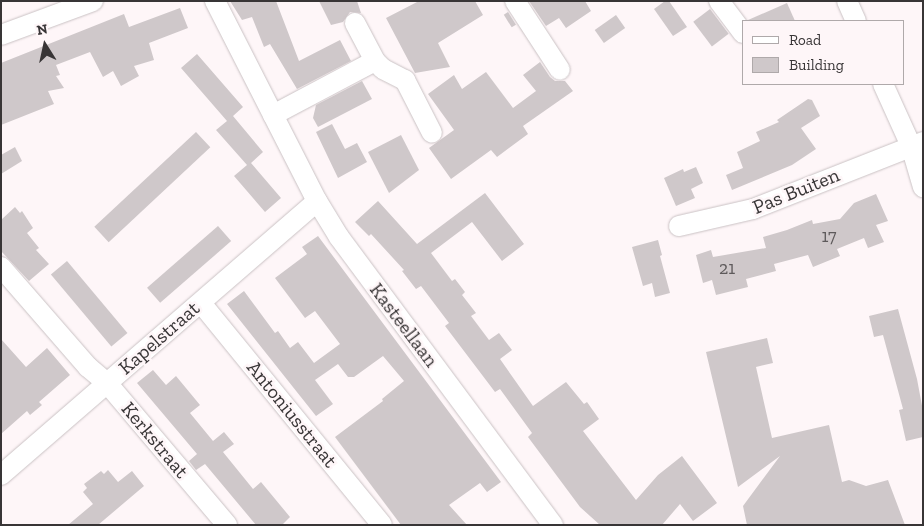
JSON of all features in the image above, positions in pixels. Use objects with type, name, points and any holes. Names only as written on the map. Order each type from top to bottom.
[{"type":"street","points":[[1,34],[93,1]]},
{"type":"street","name":"Kasteellaan","points":[[215,1],[317,201],[339,237],[553,525]]},
{"type":"street","points":[[515,1],[560,70]]},
{"type":"street","points":[[719,1],[742,32]]},
{"type":"street","points":[[847,1],[856,20]]},
{"type":"street","points":[[355,23],[375,61],[383,69],[405,80],[432,133]]},
{"type":"street","points":[[273,114],[375,61]]},
{"type":"street","points":[[884,85],[917,144],[923,187]]},
{"type":"street","name":"Pas Buiten","points":[[679,226],[753,209],[917,144]]},
{"type":"street","name":"Kapelstraat","points":[[1,475],[317,201]]},
{"type":"street","name":"Kerkstraat","points":[[1,267],[88,367],[107,383],[227,525]]},
{"type":"street","name":"Antoniusstraat","points":[[201,303],[382,525]]},
{"type":"building","points":[[230,1],[276,1],[299,61],[340,40],[351,61],[297,89],[270,44],[264,47],[252,17],[242,20]]},
{"type":"building","points":[[319,1],[357,1],[361,13],[350,12],[343,22],[331,25]]},
{"type":"building","points":[[419,1],[475,1],[483,15],[438,43],[450,67],[415,73],[386,18]]},
{"type":"building","points":[[529,1],[585,1],[591,11],[566,28],[559,18],[546,26]]},
{"type":"building","points":[[665,1],[669,1],[687,27],[673,36],[654,9]]},
{"type":"building","points":[[787,3],[795,20],[748,20]]},
{"type":"building","points":[[180,8],[188,28],[149,43],[154,60],[134,66],[139,76],[121,86],[113,71],[103,77],[90,52],[56,65],[60,75],[56,76],[64,88],[48,91],[54,104],[1,125],[1,63],[124,14],[129,27]]},
{"type":"building","points":[[710,9],[729,34],[712,46],[693,22]]},
{"type":"building","points":[[508,12],[516,25],[512,27],[504,15]]},
{"type":"building","points":[[616,15],[625,28],[604,43],[595,30]]},
{"type":"building","points":[[197,54],[243,107],[233,116],[263,152],[251,163],[281,198],[265,212],[234,176],[247,165],[216,130],[227,121],[181,68]]},
{"type":"building","points":[[540,62],[550,77],[555,81],[565,81],[573,91],[523,126],[528,134],[497,157],[491,150],[451,179],[429,148],[454,130],[428,94],[454,75],[462,89],[486,72],[513,108],[536,91],[523,75]]},
{"type":"building","points":[[362,81],[372,99],[318,127],[313,118],[316,105]]},
{"type":"building","points":[[808,99],[812,100],[820,116],[801,128],[816,149],[792,165],[732,190],[726,175],[743,168],[737,152],[760,141],[756,132],[779,122],[777,120]]},
{"type":"building","points":[[332,124],[345,149],[357,143],[367,162],[338,178],[316,132]]},
{"type":"building","points":[[196,132],[210,147],[109,242],[94,227]]},
{"type":"building","points":[[401,135],[419,170],[389,193],[368,152]]},
{"type":"building","points":[[15,147],[22,161],[1,174],[1,155]]},
{"type":"building","points":[[696,167],[703,183],[691,189],[695,198],[676,206],[664,178],[683,169],[684,172]]},
{"type":"building","points":[[485,193],[524,244],[502,261],[472,222],[431,253],[452,281],[455,279],[465,292],[462,295],[476,313],[471,316],[489,340],[499,333],[512,350],[500,359],[533,406],[566,382],[584,404],[587,402],[599,419],[583,431],[636,500],[658,475],[682,456],[717,503],[693,521],[680,504],[662,525],[600,525],[580,507],[528,437],[532,433],[500,389],[495,392],[445,326],[449,323],[421,286],[416,289],[402,271],[404,270],[371,234],[369,236],[355,222],[378,201],[417,244]]},
{"type":"building","points":[[876,194],[888,221],[876,225],[884,242],[868,248],[864,238],[837,249],[840,256],[813,267],[808,255],[774,264],[776,271],[746,279],[748,287],[716,295],[712,280],[703,283],[696,255],[711,250],[713,257],[766,248],[763,237],[812,220],[813,224],[840,219],[854,203]]},
{"type":"building","points":[[15,207],[20,213],[22,211],[33,228],[27,233],[39,248],[36,250],[49,264],[29,281],[1,251],[1,220]]},
{"type":"building","points":[[218,226],[231,241],[160,303],[147,288]]},
{"type":"building","points":[[318,236],[501,482],[487,492],[480,483],[449,505],[467,525],[401,525],[335,437],[383,401],[382,399],[404,381],[383,356],[354,377],[348,377],[338,364],[315,380],[333,404],[316,416],[227,304],[244,291],[275,333],[278,331],[290,348],[298,342],[314,363],[340,344],[315,311],[305,318],[275,278],[307,254],[302,247]]},
{"type":"building","points":[[658,240],[662,255],[660,256],[670,293],[655,297],[652,283],[643,286],[632,247]]},
{"type":"building","points":[[67,261],[127,333],[111,347],[51,274]]},
{"type":"building","points":[[898,309],[917,379],[923,411],[923,437],[906,441],[899,410],[903,409],[883,335],[874,337],[869,316]]},
{"type":"building","points":[[767,338],[773,363],[756,367],[772,438],[829,425],[842,482],[849,480],[866,486],[888,480],[905,525],[747,525],[743,506],[780,456],[738,487],[706,352]]},
{"type":"building","points":[[1,339],[26,367],[47,348],[70,375],[39,402],[42,405],[30,415],[27,411],[1,434]]},
{"type":"building","points":[[153,370],[166,385],[176,376],[200,405],[190,413],[213,441],[224,432],[234,444],[223,452],[253,489],[261,482],[290,517],[282,525],[256,525],[205,464],[196,470],[189,461],[197,454],[137,383]]},
{"type":"building","points":[[108,470],[118,482],[132,471],[144,486],[98,525],[68,525],[93,504],[83,492],[87,488],[84,484],[101,471],[104,474]]}]
